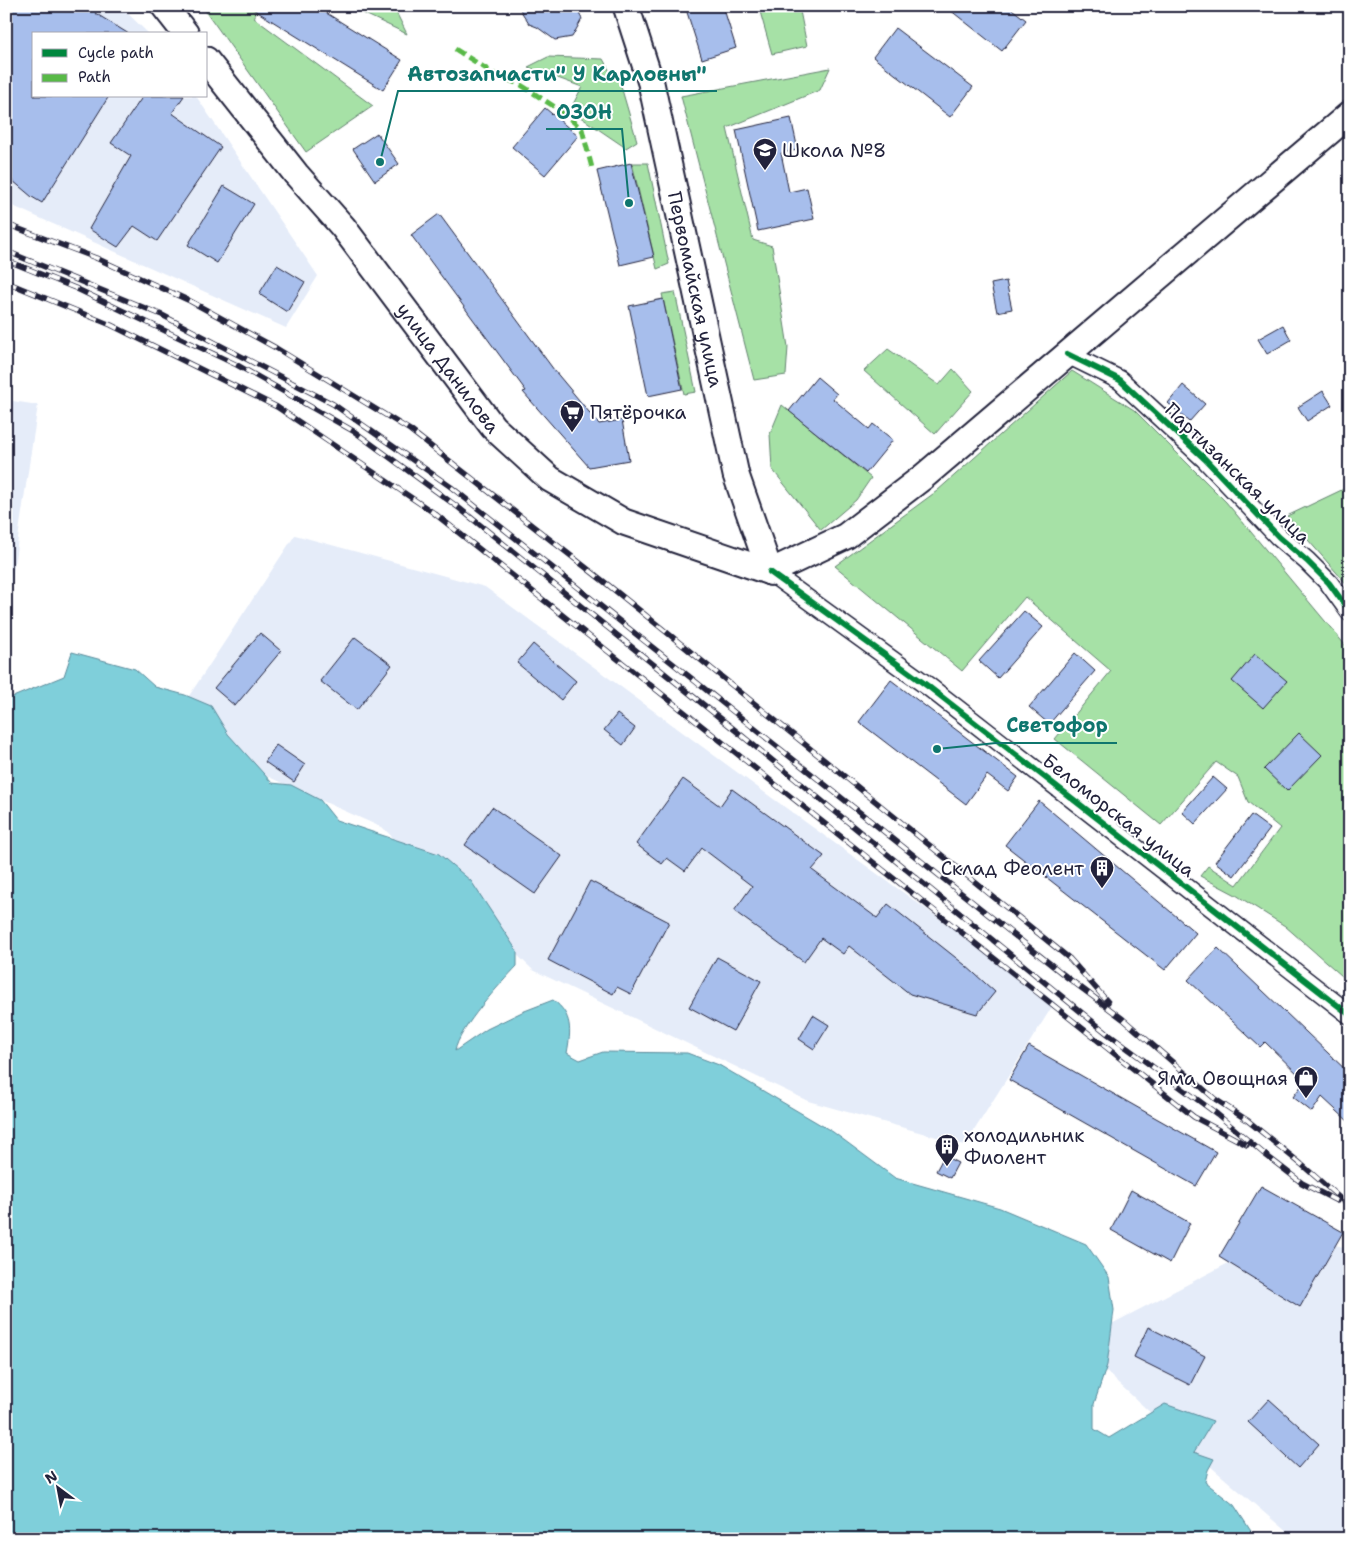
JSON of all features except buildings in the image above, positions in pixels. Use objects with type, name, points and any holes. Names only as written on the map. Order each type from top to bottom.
[{"type":"main road","points":[[164,6],[184,32]]},
{"type":"main road","name":"Первомайская улица","points":[[626,6],[651,83],[736,475],[770,572]]},
{"type":"main road","name":"улица Данилова","points":[[208,63],[296,174],[342,227],[493,427],[550,479],[624,522],[770,572]]},
{"type":"main road","points":[[770,572],[846,536],[923,477],[1350,114]]},
{"type":"street","name":"Партизанская улица","points":[[1067,354],[1120,380],[1205,459],[1279,537],[1329,583],[1350,612]]},
{"type":"street","name":"Беломорская улица","points":[[770,572],[929,687],[1350,1015]]},
{"type":"shaded area","points":[[6,6],[120,6],[147,32],[32,32],[32,98],[197,98],[318,276],[286,328],[6,203]]},
{"type":"shaded area","points":[[6,400],[38,405],[6,619]]},
{"type":"shaded area","points":[[295,535],[485,587],[768,795],[1055,1002],[965,1145],[808,1101],[533,970],[383,828],[235,762],[187,699]]},
{"type":"shaded area","points":[[1288,1232],[1350,1249],[1350,1539],[1295,1539],[1181,1441],[1075,1343]]},
{"type":"green space","points":[[202,6],[259,6],[254,18],[373,106],[306,152]]},
{"type":"green space","points":[[348,6],[393,6],[407,34]]},
{"type":"green space","points":[[766,6],[799,6],[807,46],[772,54],[759,8]]},
{"type":"green space","points":[[548,57],[603,59],[613,77],[618,76],[637,141],[626,148],[570,110],[582,87],[528,67]]},
{"type":"green space","points":[[830,68],[820,90],[727,128],[753,240],[772,246],[788,347],[786,375],[754,380],[681,96]]},
{"type":"green space","points":[[632,163],[648,163],[669,264],[657,269]]},
{"type":"green space","points":[[675,292],[696,392],[684,394],[662,294]]},
{"type":"green space","points":[[888,349],[939,385],[953,369],[973,391],[935,434],[864,371]]},
{"type":"green space","points":[[1072,371],[1134,410],[1226,502],[1350,651],[1350,983],[1285,926],[1236,895],[1200,876],[1208,866],[1237,885],[1280,828],[1248,802],[1238,777],[1216,762],[1161,825],[1055,739],[1111,671],[1025,597],[962,671],[835,566],[937,491]]},
{"type":"green space","points":[[782,405],[871,478],[856,500],[821,530],[772,469],[770,434]]},
{"type":"green space","points":[[1350,486],[1350,588],[1287,516]]},
{"type":"water","points":[[72,652],[135,669],[155,687],[185,695],[211,706],[228,734],[272,783],[291,785],[320,800],[336,820],[439,854],[471,881],[517,951],[517,966],[472,1019],[458,1041],[455,1051],[487,1029],[553,1000],[564,1012],[569,1024],[567,1053],[580,1060],[603,1052],[687,1053],[719,1065],[833,1132],[895,1178],[1000,1208],[1086,1244],[1109,1277],[1114,1310],[1107,1365],[1094,1404],[1094,1429],[1109,1438],[1165,1404],[1213,1421],[1194,1452],[1214,1459],[1208,1470],[1205,1482],[1234,1505],[1256,1539],[6,1539],[6,692],[13,697],[64,676]]},
{"type":"railway","points":[[6,224],[96,258],[190,301],[276,348],[410,430],[607,584],[1070,959],[1108,1002]]},
{"type":"railway","points":[[6,251],[162,315],[333,404],[451,487],[1068,978],[1123,1019],[1215,1099],[1247,1120],[1350,1207]]},
{"type":"railway","points":[[6,260],[75,288],[237,365],[355,432],[459,508],[1108,1034],[1217,1114],[1302,1183],[1337,1201]]},
{"type":"railway","points":[[6,282],[111,325],[277,407],[434,513],[1194,1117],[1247,1145]]},
{"type":"marked path","points":[[455,49],[496,75],[521,85],[558,109],[582,129],[592,168]]},
{"type":"cycle path","points":[[1067,354],[1120,380],[1205,459],[1279,537],[1329,583],[1350,612]]},
{"type":"cycle path","points":[[770,572],[929,687],[1350,1015]]},
{"type":"place","name":"Автозапчасти\" У Карловны\"","points":[[380,162]]},
{"type":"place","name":"Школа №8","points":[[765,171]]},
{"type":"place","name":"ОЗОН","points":[[629,203]]},
{"type":"place","name":"Пятёрочка","points":[[572,433]]},
{"type":"place","name":"Светофор","points":[[937,749]]},
{"type":"place","name":"Склад Феолент","points":[[1102,889]]},
{"type":"place","name":"Яма Овощная","points":[[1306,1099]]},
{"type":"place","name":"холодильник Фиолент","points":[[947,1167]]}]
